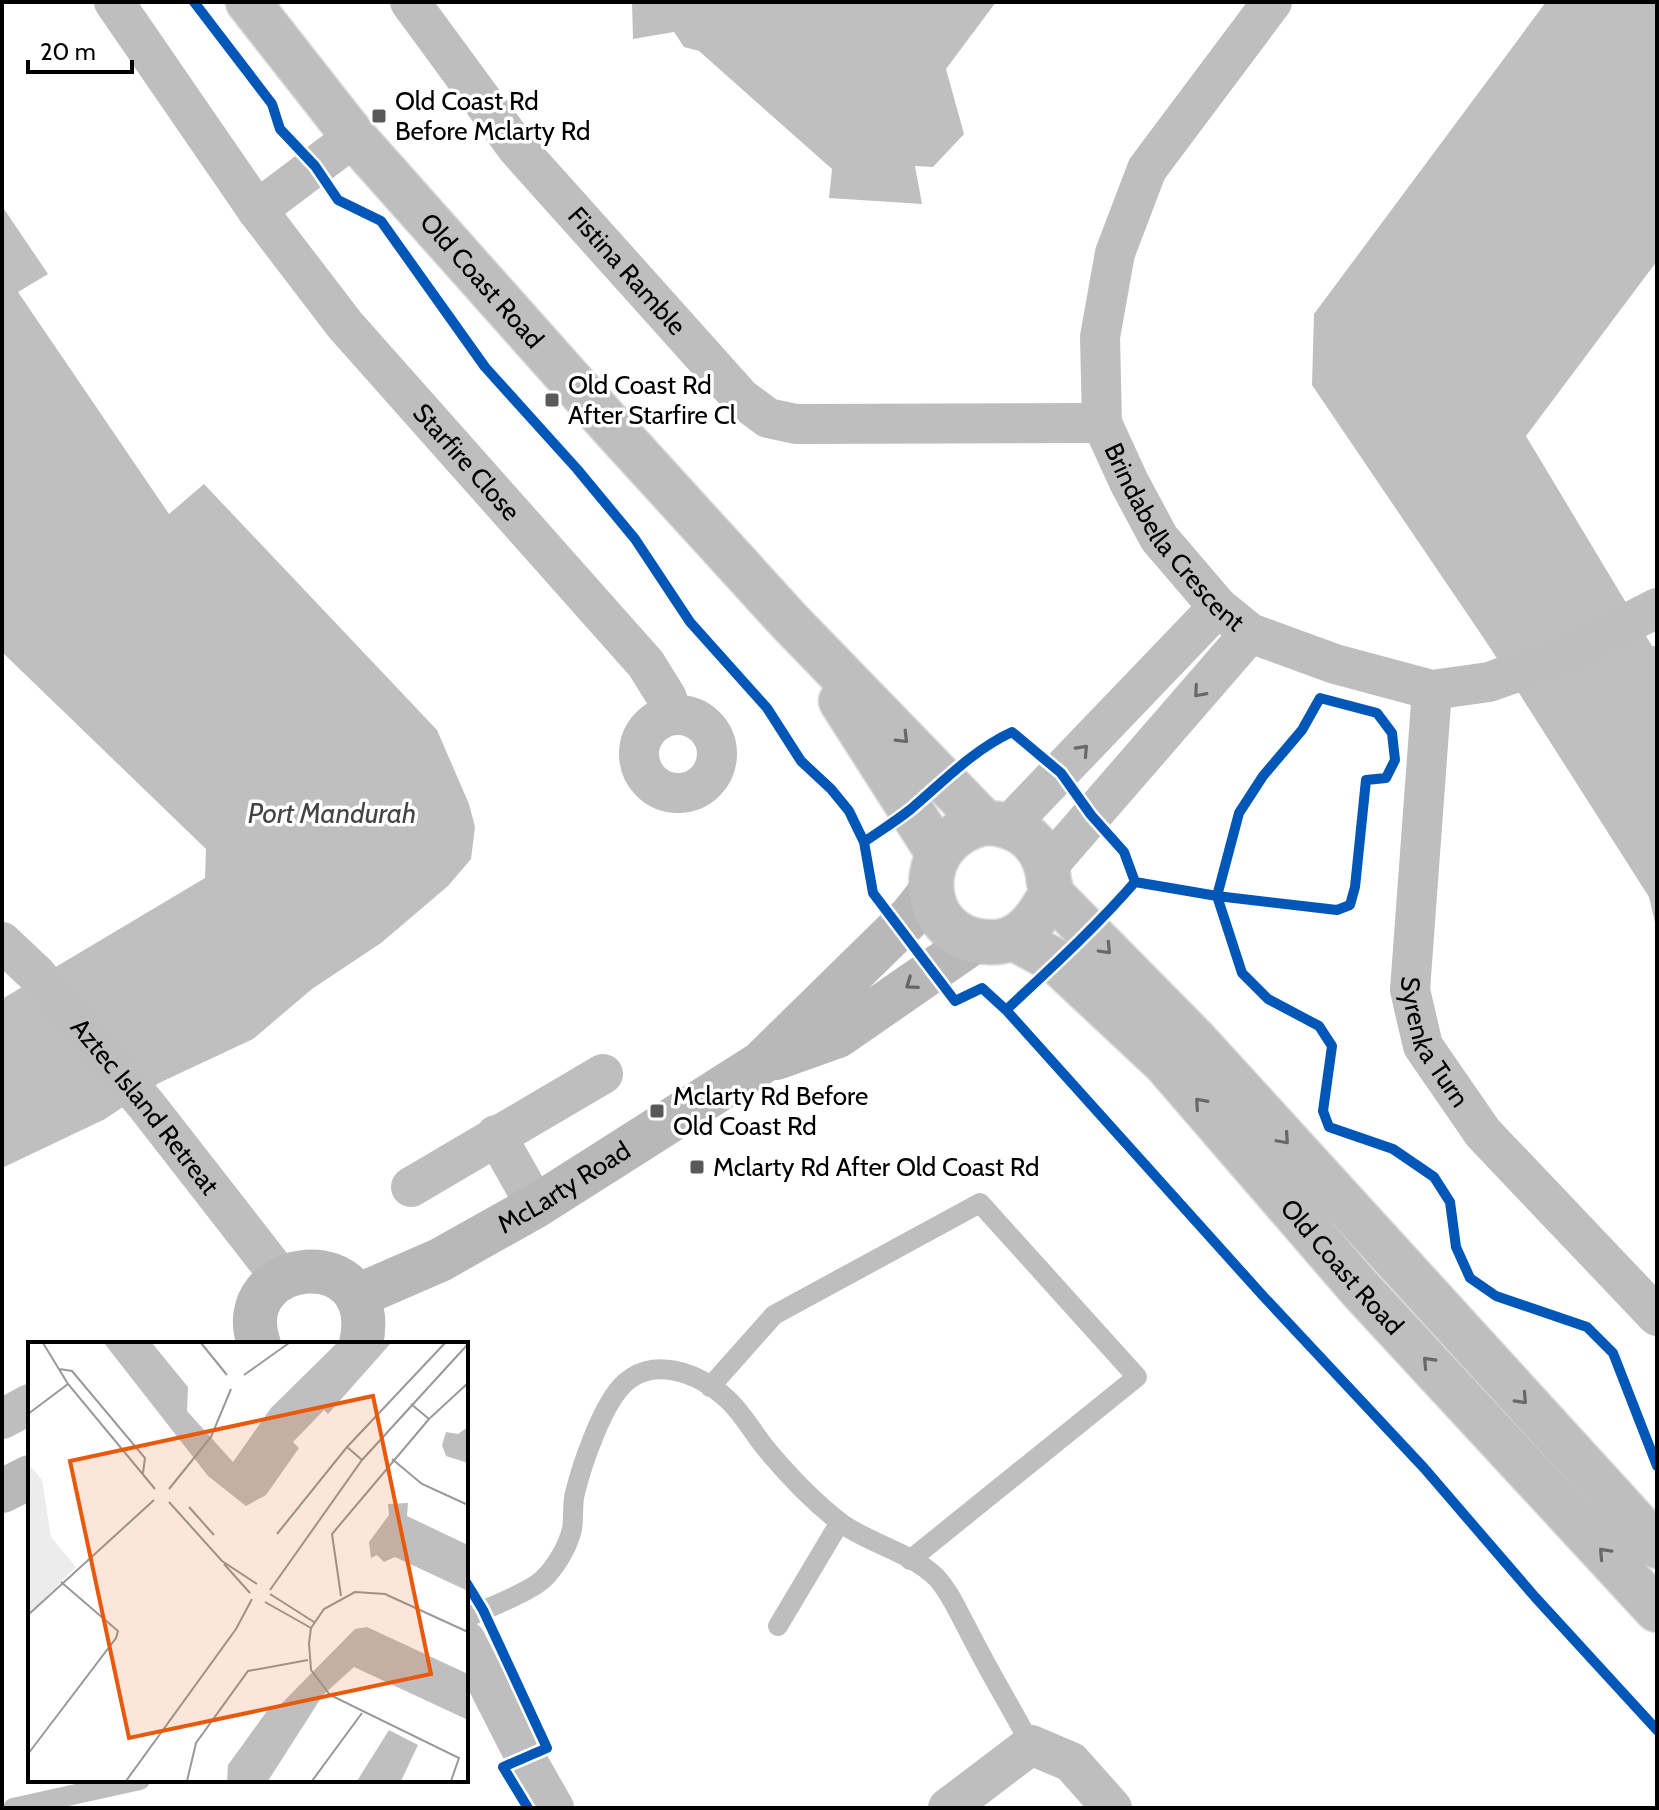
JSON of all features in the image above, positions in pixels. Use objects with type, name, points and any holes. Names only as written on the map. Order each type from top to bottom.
[{"type":"main road","name":"Old Coast Road","points":[[248,2],[354,137],[790,622],[997,824],[1021,830],[1036,844],[1050,880],[1657,1546]]},
{"type":"main road","name":"Old Coast Road","points":[[790,622],[934,872],[933,902],[947,924],[960,934],[994,939],[1056,961],[1165,1063],[1361,1290],[1657,1610]]},
{"type":"main road","points":[[934,872],[953,835],[971,825],[997,824]]},
{"type":"main road","points":[[994,939],[1035,923],[1050,880]]},
{"type":"street","name":"Starfire Close","points":[[114,2],[257,210],[345,325],[646,664],[667,698],[671,715]]},
{"type":"street","name":"Fistina Ramble","points":[[410,2],[517,148],[741,398],[768,418],[796,424],[1102,423]]},
{"type":"street","name":"Brindabella Crescent","points":[[1272,2],[1147,169],[1115,253],[1100,337],[1102,423],[1159,538],[1218,607],[1250,633],[1335,664],[1432,690],[1489,682],[1567,654],[1657,608]]},
{"type":"street","points":[[257,210],[354,137]]},
{"type":"street","points":[[997,824],[1218,607]]},
{"type":"street","points":[[1050,880],[1250,633]]},
{"type":"street","name":"Syrenka Turn","points":[[1432,690],[1410,990],[1423,1046],[1483,1133],[1657,1316]]},
{"type":"street","name":"McLarty Road","points":[[357,1296],[440,1260],[536,1206],[761,1063],[911,916],[934,872]]},
{"type":"street","name":"McLarty Road","points":[[761,1063],[838,1036],[994,939]]},
{"type":"street","name":"Aztec Island Retreat","points":[[2,942],[36,974],[147,1106],[281,1278]]},
{"type":"street","points":[[411,1187],[603,1074]]},
{"type":"street","points":[[496,1135],[536,1206]]},
{"type":"street","points":[[259,1342],[255,1322],[258,1305],[267,1290],[296,1271],[314,1270],[331,1274],[357,1296],[363,1312],[361,1342]]},
{"type":"street","points":[[2,1419],[28,1405]]},
{"type":"street","points":[[2,1491],[28,1478]]},
{"type":"street","points":[[468,1645],[554,1808]]},
{"type":"street","points":[[948,1808],[1031,1745],[1071,1762],[1112,1808]]},
{"type":"lane","points":[[710,1387],[774,1315],[980,1203],[1137,1377],[910,1560]]},
{"type":"lane","points":[[468,1617],[537,1584],[556,1561],[571,1532],[574,1497],[582,1466],[607,1409],[621,1386],[643,1371],[663,1368],[694,1376],[728,1399],[769,1452],[840,1522],[934,1576],[952,1598],[1031,1745]]},
{"type":"lane","points":[[778,1626],[840,1522]]},
{"type":"lane","points":[[13,1808],[131,1782]]},
{"type":"water","points":[[632,2],[996,2],[946,69],[964,134],[933,167],[915,166],[922,204],[829,198],[832,169],[699,51],[684,47],[674,32],[633,39]]},
{"type":"water","points":[[1546,2],[1657,2],[1657,261],[1526,436],[1652,646],[1657,646],[1657,931],[1649,897],[1489,646],[1312,385],[1314,314]]},
{"type":"water","name":"Port Mandurah","points":[[2,206],[48,274],[18,292],[169,514],[204,484],[437,730],[469,804],[475,827],[471,859],[448,886],[381,943],[312,989],[253,1039],[159,1083],[105,1119],[2,1168],[2,999],[205,878],[206,849],[2,652]]},
{"type":"cycle path","points":[[194,2],[272,104],[280,129],[315,166],[338,200],[381,221],[485,367],[635,539],[690,622],[767,708],[801,761],[849,811],[864,842],[873,893],[955,1001],[982,988],[1006,1010],[1264,1297],[1424,1468],[1535,1597],[1657,1730]]},
{"type":"cycle path","points":[[1320,698],[1377,713],[1392,733],[1395,760],[1386,778],[1366,780],[1355,887],[1350,905],[1337,910],[1217,896],[1239,813],[1263,776],[1302,730],[1320,698]]},
{"type":"cycle path","points":[[864,842],[911,809],[971,757],[1012,732],[1061,773],[1091,815],[1124,852],[1135,882]]},
{"type":"cycle path","points":[[1006,1010],[1135,882],[1217,896],[1242,973],[1268,999],[1319,1026],[1332,1046],[1323,1111],[1329,1127],[1393,1149],[1434,1177],[1450,1202],[1456,1247],[1470,1278],[1496,1296],[1587,1327],[1613,1353],[1657,1466]]},
{"type":"cycle path","points":[[468,1585],[483,1610],[547,1748],[503,1767],[528,1808]]},
{"type":"place","name":"Old Coast Rd Before Mclarty Rd","points":[[379,116]]},
{"type":"place","name":"Old Coast Rd After Starfire Cl","points":[[552,400]]},
{"type":"place","name":"Mclarty Rd Before Old Coast Rd","points":[[657,1111]]},
{"type":"place","name":"Mclarty Rd After Old Coast Rd","points":[[697,1167]]}]
